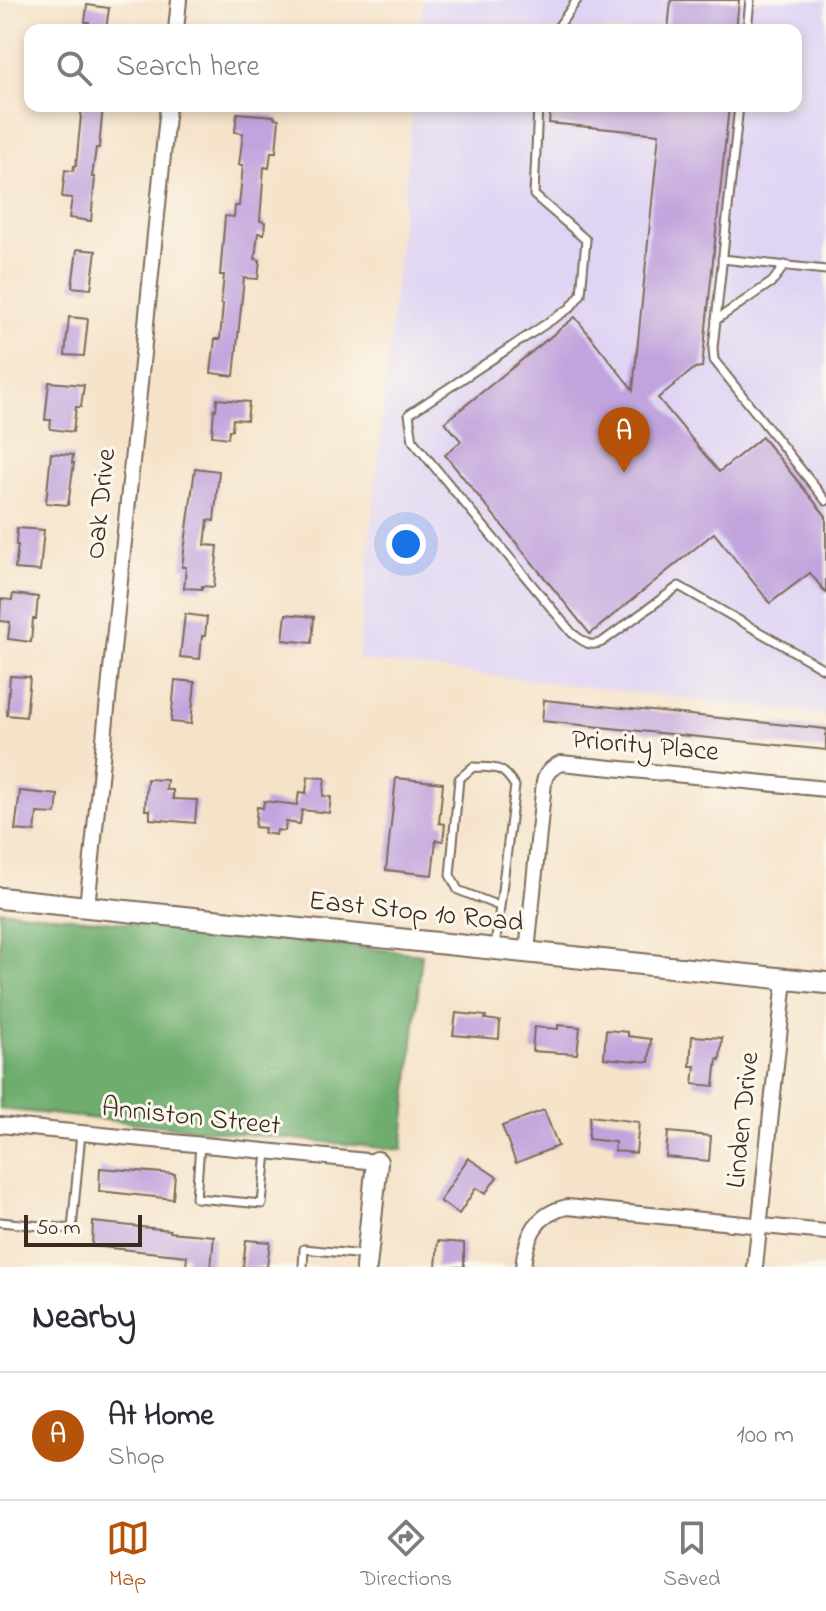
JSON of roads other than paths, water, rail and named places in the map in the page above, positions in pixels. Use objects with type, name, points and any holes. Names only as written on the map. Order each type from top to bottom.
[{"type":"street","points":[[177,24],[179,0]]},
{"type":"street","name":"Oak Drive","points":[[87,907],[167,112]]},
{"type":"street","name":"Priority Place","points":[[527,952],[544,782],[546,774],[557,765],[826,789]]},
{"type":"street","name":"East Stop 10 Road","points":[[0,898],[826,983]]},
{"type":"street","name":"Linden Drive","points":[[755,1267],[785,979]]},
{"type":"street","name":"Anniston Street","points":[[0,1125],[377,1162]]},
{"type":"street","points":[[366,1261],[377,1162]]},
{"type":"street","points":[[523,1267],[525,1246],[537,1224],[561,1208],[574,1206],[826,1232]]},
{"type":"lane","points":[[560,24],[577,0]]},
{"type":"lane","points":[[748,24],[750,0]]},
{"type":"lane","points":[[538,112],[534,195],[586,240],[581,294],[570,308],[409,414],[413,441],[572,633],[587,644],[602,642],[679,586],[826,670]]},
{"type":"lane","points":[[738,112],[714,360],[826,501]]},
{"type":"lane","points":[[722,259],[826,270]]},
{"type":"lane","points":[[716,320],[772,282],[785,265]]},
{"type":"lane","points":[[495,949],[515,786],[507,772],[473,767],[459,779],[450,875],[458,890],[499,906]]},
{"type":"lane","points":[[0,1233],[0,1222],[72,1229],[81,1133]]},
{"type":"lane","points":[[200,1145],[196,1198],[262,1204],[267,1152]]},
{"type":"lane","points":[[303,1267],[304,1249],[366,1261]]},
{"type":"place","name":"At Home","points":[[624,473]]}]
